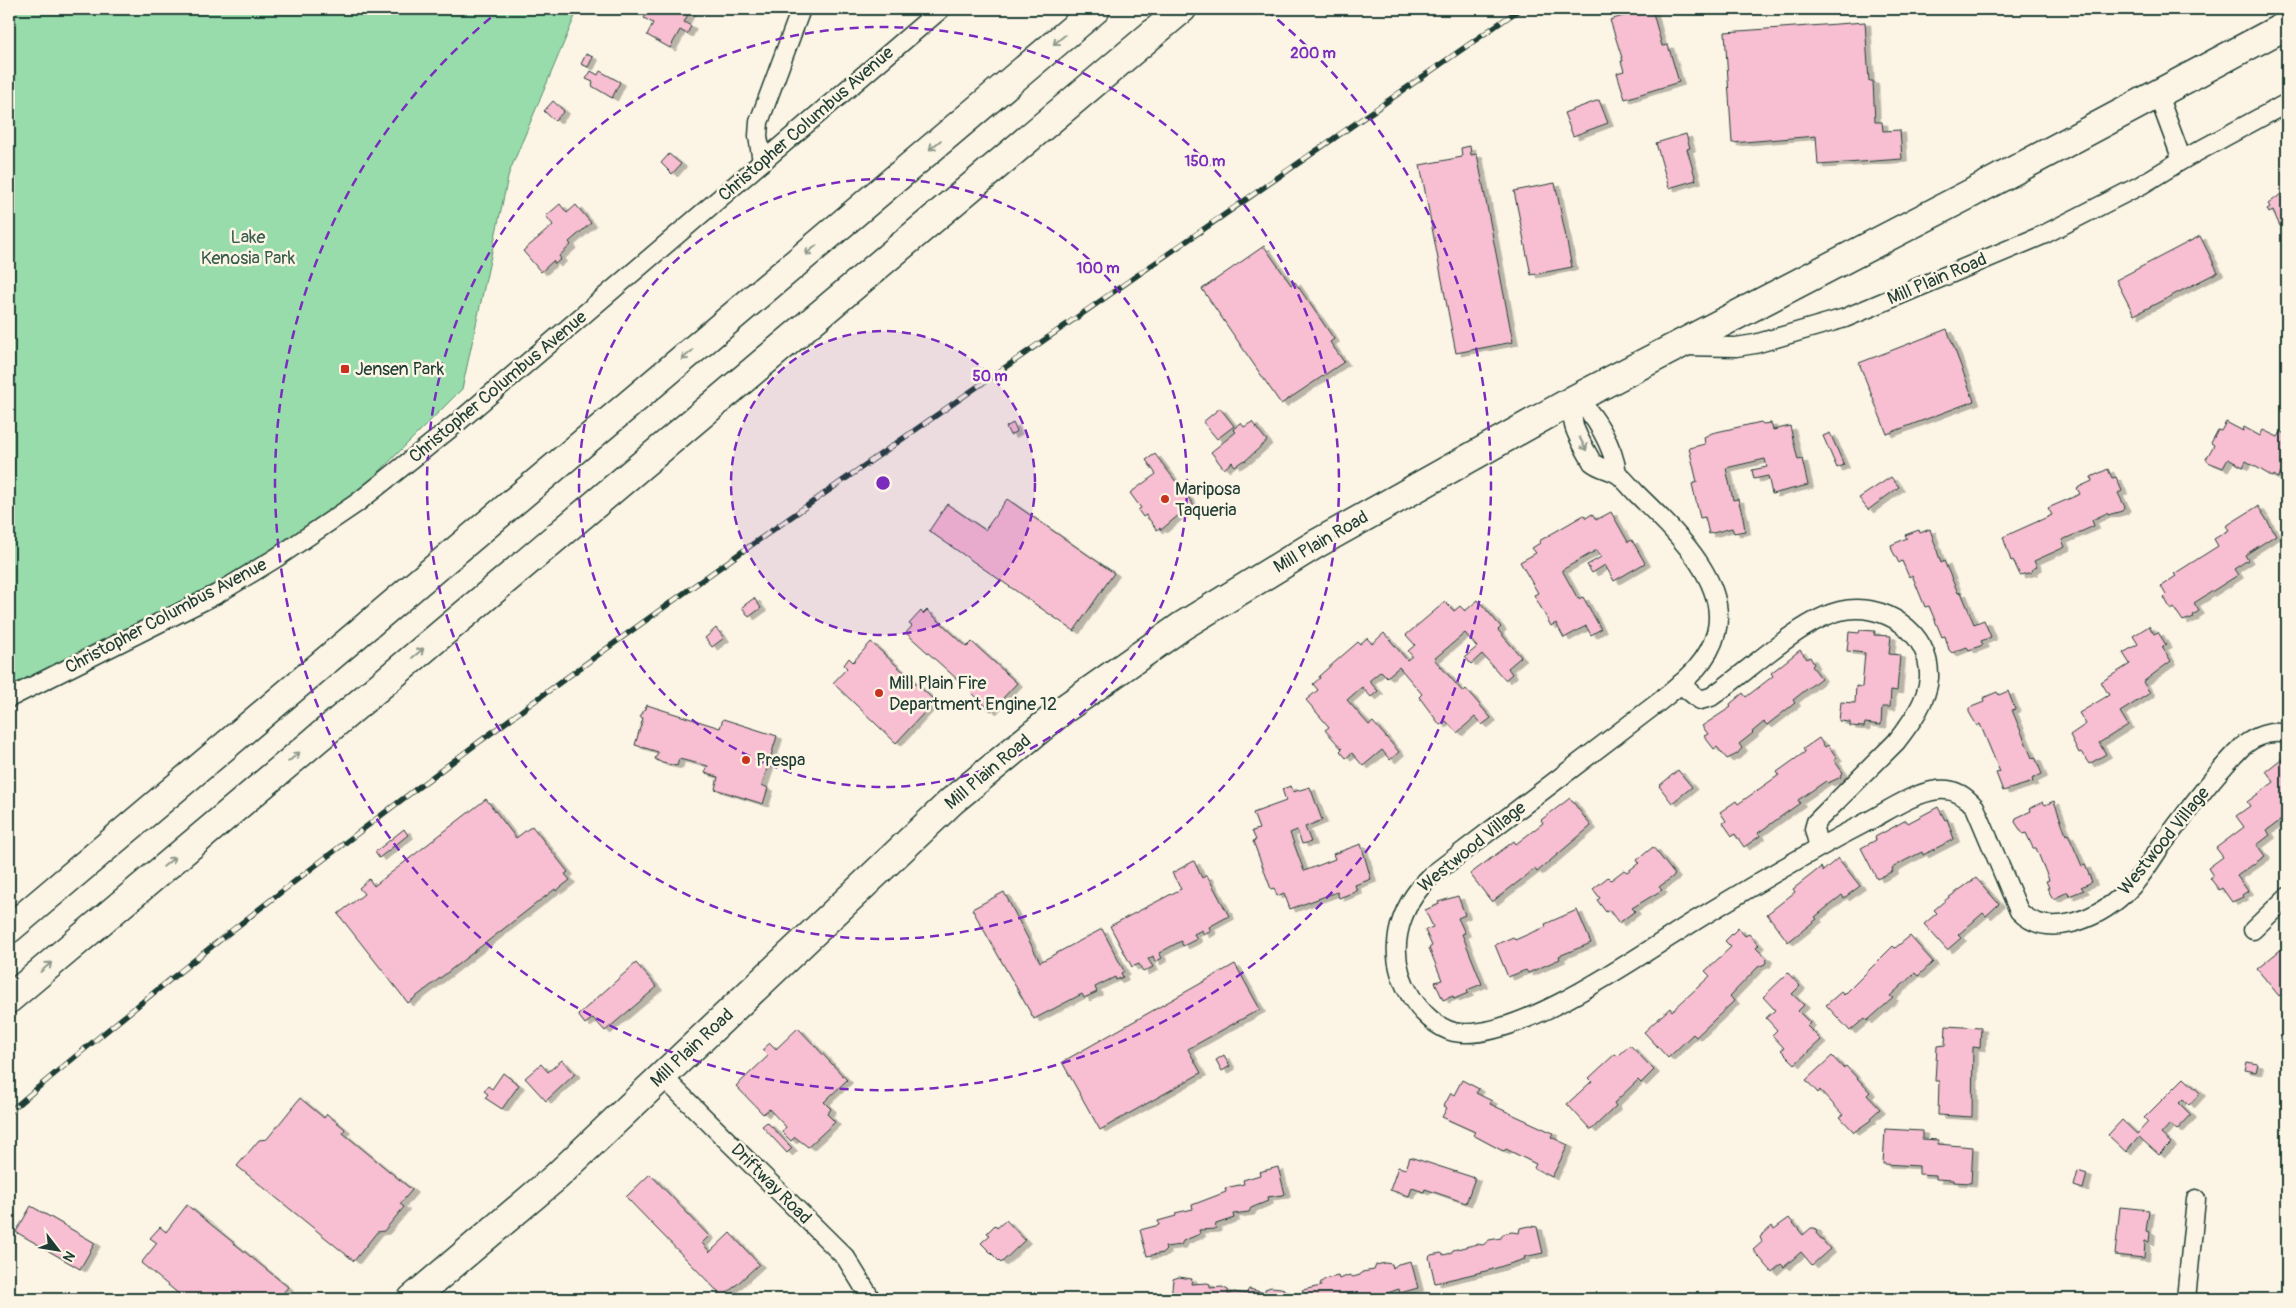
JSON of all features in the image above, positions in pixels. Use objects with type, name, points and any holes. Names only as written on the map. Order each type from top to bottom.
[{"type":"main road","points":[[9,929],[1096,9]]},
{"type":"main road","points":[[9,999],[1182,9]]},
{"type":"main road","name":"Mill Plain Road","points":[[412,1299],[556,1177],[952,801],[1064,709],[1170,635],[1246,586],[1399,496],[1575,399],[2158,96],[2287,25]]},
{"type":"street","points":[[762,162],[758,136],[759,122],[801,9]]},
{"type":"street","name":"Christopher Columbus Avenue","points":[[9,698],[217,594],[276,558],[357,503],[450,429],[941,9]]},
{"type":"street","points":[[2158,96],[2182,160]]},
{"type":"street","name":"Mill Plain Road","points":[[1676,346],[1736,347],[1755,344],[1845,318],[2042,235],[2141,185],[2182,160],[2287,103]]},
{"type":"street","name":"Westwood Village","points":[[1575,399],[1590,411],[1612,455],[1617,473],[1676,533],[1695,556],[1716,600],[1718,622],[1713,642],[1698,666],[1680,684],[1432,875],[1415,893],[1403,914],[1396,939],[1401,976],[1420,1009],[1433,1021],[1453,1032],[1484,1030],[1520,1020],[1564,1001],[1819,847],[1921,795],[1935,790],[1950,790],[1964,796],[1979,814],[2019,911],[2029,920],[2045,925],[2073,923],[2101,911],[2124,894],[2193,803],[2243,746],[2266,734],[2287,734]]},
{"type":"street","points":[[1680,684],[1700,700],[1711,697],[1809,623],[1840,611],[1869,608],[1882,612],[1894,617],[1912,634],[1927,659],[1929,678],[1924,698],[1896,742],[1816,822],[1814,829],[1819,847]]},
{"type":"street","points":[[2253,930],[2287,897]]},
{"type":"street","name":"Driftway Road","points":[[662,1076],[846,1258],[871,1299]]},
{"type":"street","points":[[2186,1299],[2196,1199]]},
{"type":"green space","name":"Lake Kenosia Park","points":[[9,9],[578,9],[509,173],[462,389],[364,487],[228,594],[9,706]]},
{"type":"building","points":[[649,9],[691,9],[684,22],[691,26],[687,34],[680,30],[670,48],[647,35],[653,23],[644,18]]},
{"type":"building","points":[[1645,9],[1652,9],[1662,46],[1668,45],[1679,82],[1625,99],[1617,73],[1624,71],[1621,61],[1623,61],[1610,20]]},
{"type":"building","points":[[1865,22],[1869,81],[1873,81],[1875,122],[1882,122],[1883,131],[1900,130],[1902,159],[1818,165],[1816,136],[1732,143],[1725,32]]},
{"type":"building","points":[[586,54],[593,57],[588,67],[581,64]]},
{"type":"building","points":[[591,71],[598,75],[600,71],[620,82],[612,98],[592,86],[593,82],[586,79]]},
{"type":"building","points":[[1599,100],[1608,123],[1573,136],[1564,113]]},
{"type":"building","points":[[553,101],[564,111],[555,121],[544,111]]},
{"type":"building","points":[[1686,134],[1690,148],[1687,149],[1696,180],[1669,188],[1656,143]]},
{"type":"building","points":[[1470,146],[1471,155],[1477,154],[1513,342],[1456,353],[1420,165],[1462,157],[1461,148]]},
{"type":"building","points":[[669,154],[681,164],[672,174],[661,163]]},
{"type":"building","points":[[1555,183],[1572,267],[1531,275],[1514,191]]},
{"type":"building","points":[[2281,194],[2282,196],[2287,194],[2287,222],[2280,226],[2273,211],[2269,213],[2267,209],[2270,207],[2268,204]]},
{"type":"building","points":[[560,204],[567,213],[576,205],[591,223],[569,242],[571,245],[559,256],[561,259],[555,264],[553,261],[541,272],[523,251],[553,225],[546,216]]},
{"type":"building","points":[[2200,236],[2218,272],[2134,315],[2116,280]]},
{"type":"building","points":[[1264,246],[1291,285],[1295,282],[1334,339],[1330,342],[1344,362],[1281,404],[1202,289]]},
{"type":"building","points":[[1947,329],[1974,401],[1887,434],[1859,363]]},
{"type":"building","points":[[1220,408],[1234,426],[1217,439],[1203,422]]},
{"type":"building","points":[[1252,422],[1267,441],[1245,461],[1235,466],[1232,462],[1224,469],[1211,452],[1236,432],[1233,429],[1241,423],[1244,427]]},
{"type":"building","points":[[1761,422],[1763,424],[1771,423],[1773,430],[1790,426],[1798,460],[1802,459],[1808,485],[1772,494],[1768,476],[1754,479],[1752,470],[1767,467],[1765,459],[1726,468],[1733,500],[1738,499],[1745,531],[1734,533],[1732,528],[1709,534],[1705,517],[1700,518],[1692,484],[1697,482],[1689,448],[1705,444],[1704,437],[1712,433]]},
{"type":"building","points":[[2226,422],[2243,431],[2244,427],[2260,436],[2263,430],[2278,437],[2281,432],[2287,435],[2287,463],[2278,478],[2246,461],[2243,467],[2228,459],[2223,468],[2208,462],[2206,459],[2214,445],[2211,443],[2218,430],[2221,431]]},
{"type":"building","points":[[1013,423],[1017,431],[1010,435],[1006,427]]},
{"type":"building","points":[[1830,433],[1844,465],[1837,468],[1823,436]]},
{"type":"building","points":[[1155,454],[1193,504],[1192,508],[1181,516],[1180,514],[1161,530],[1160,528],[1157,530],[1146,515],[1143,517],[1138,510],[1141,508],[1130,493],[1156,474],[1146,460]]},
{"type":"building","points":[[2108,469],[2112,478],[2116,477],[2122,491],[2118,493],[2125,507],[2122,511],[2108,515],[2107,513],[2092,520],[2094,526],[2062,540],[2065,547],[2034,561],[2037,567],[2031,570],[2032,572],[2020,575],[2013,560],[2011,561],[2003,537],[2052,515],[2048,508],[2080,494],[2077,488],[2092,481],[2091,477]]},
{"type":"building","points":[[1891,477],[1899,487],[1868,510],[1859,498]]},
{"type":"building","points":[[1007,499],[1114,573],[1074,631],[929,531],[947,504],[985,530]]},
{"type":"building","points":[[2258,506],[2276,535],[2245,555],[2248,560],[2234,569],[2238,575],[2194,603],[2199,611],[2193,615],[2194,617],[2183,621],[2174,608],[2171,610],[2161,586],[2176,576],[2174,574],[2218,546],[2214,539],[2229,530],[2226,526]]},
{"type":"building","points":[[1611,512],[1628,542],[1632,540],[1645,563],[1614,581],[1605,565],[1592,573],[1587,565],[1601,557],[1597,550],[1562,570],[1578,599],[1583,597],[1601,629],[1591,635],[1586,626],[1564,638],[1556,623],[1551,626],[1534,595],[1538,593],[1520,562],[1536,553],[1532,548],[1540,543],[1539,541],[1584,515],[1586,518],[1592,514],[1596,520]]},
{"type":"building","points":[[1930,529],[1941,563],[1944,561],[1958,593],[1961,592],[1974,624],[1984,620],[1991,637],[1981,641],[1983,645],[1969,650],[1967,647],[1952,653],[1949,650],[1945,636],[1942,637],[1929,606],[1925,607],[1912,575],[1909,577],[1902,561],[1899,563],[1892,550],[1891,545],[1907,538],[1905,535],[1919,530],[1920,533]]},
{"type":"building","points":[[754,598],[761,608],[749,617],[742,607]]},
{"type":"building","points":[[1478,600],[1501,627],[1498,630],[1521,657],[1508,668],[1512,674],[1505,680],[1482,654],[1471,664],[1465,657],[1477,647],[1465,633],[1434,659],[1463,692],[1466,689],[1491,718],[1482,725],[1475,717],[1457,733],[1446,721],[1440,725],[1419,697],[1422,694],[1399,667],[1387,677],[1381,671],[1369,681],[1378,691],[1371,697],[1362,687],[1347,700],[1369,725],[1373,722],[1399,752],[1390,760],[1382,750],[1363,766],[1352,753],[1346,758],[1340,751],[1342,749],[1325,730],[1329,727],[1306,700],[1318,690],[1313,684],[1320,678],[1319,676],[1358,642],[1360,644],[1367,638],[1372,644],[1384,633],[1407,660],[1412,656],[1408,651],[1415,645],[1406,635],[1445,602],[1454,611],[1460,606],[1465,611]]},
{"type":"building","points":[[927,610],[967,647],[972,642],[1017,683],[991,711],[971,692],[976,686],[963,674],[958,680],[906,633],[912,626],[909,624],[921,611],[923,614]]},
{"type":"building","points":[[2149,626],[2154,634],[2158,632],[2166,645],[2162,647],[2171,661],[2143,682],[2150,693],[2120,712],[2128,725],[2099,743],[2106,754],[2089,764],[2081,752],[2079,753],[2070,735],[2086,724],[2079,713],[2109,695],[2101,682],[2130,664],[2123,653],[2138,644],[2133,636]]},
{"type":"building","points":[[716,628],[724,638],[712,647],[705,638]]},
{"type":"building","points":[[1860,630],[1875,631],[1874,635],[1891,636],[1889,654],[1900,655],[1897,691],[1891,690],[1890,707],[1882,707],[1881,725],[1865,723],[1864,727],[1850,726],[1850,722],[1839,721],[1841,702],[1855,703],[1856,686],[1862,687],[1865,653],[1847,651],[1849,632],[1859,633]]},
{"type":"building","points":[[871,642],[935,701],[896,743],[833,683],[847,668],[844,665],[849,658],[853,662]]},
{"type":"building","points":[[1800,650],[1807,659],[1810,657],[1814,664],[1812,666],[1821,678],[1793,700],[1795,703],[1767,725],[1764,722],[1752,732],[1739,744],[1742,748],[1737,754],[1727,759],[1717,747],[1714,749],[1704,736],[1708,734],[1702,726],[1731,707],[1730,704],[1743,693],[1746,697],[1773,676],[1771,673]]},
{"type":"building","points":[[2008,691],[2015,709],[2012,710],[2032,758],[2035,757],[2042,774],[2032,779],[2033,782],[2003,791],[1996,773],[2000,772],[1980,724],[1977,726],[1969,712],[1969,708],[1984,702],[1983,698],[1997,692],[1999,695]]},
{"type":"building","points":[[647,705],[720,728],[723,719],[777,736],[762,785],[768,788],[763,804],[715,789],[718,777],[705,773],[708,766],[679,759],[677,766],[662,763],[655,759],[658,752],[635,745],[643,718],[640,717]]},
{"type":"building","points":[[1819,738],[1825,747],[1828,745],[1837,758],[1834,760],[1843,773],[1840,775],[1841,777],[1828,783],[1826,781],[1798,800],[1800,803],[1758,833],[1760,836],[1744,847],[1735,834],[1732,836],[1723,823],[1726,821],[1720,812],[1736,801],[1738,804],[1779,775],[1777,772],[1805,752],[1803,749]]},
{"type":"building","points":[[2281,759],[2287,768],[2287,816],[2267,830],[2270,835],[2257,845],[2265,856],[2237,876],[2248,891],[2242,895],[2243,897],[2232,902],[2222,888],[2219,890],[2210,878],[2213,876],[2208,868],[2223,857],[2216,848],[2244,827],[2236,816],[2250,806],[2247,802],[2274,782],[2266,771]]},
{"type":"building","points":[[1678,770],[1692,787],[1672,803],[1659,786]]},
{"type":"building","points":[[1291,786],[1293,792],[1310,787],[1322,820],[1305,827],[1311,842],[1302,844],[1297,830],[1290,833],[1304,871],[1335,859],[1333,854],[1361,844],[1371,879],[1355,885],[1357,891],[1339,898],[1337,892],[1290,909],[1284,893],[1277,896],[1274,888],[1271,889],[1253,841],[1256,840],[1252,831],[1259,829],[1253,813],[1286,801],[1282,789]]},
{"type":"building","points":[[1570,798],[1591,826],[1537,872],[1535,869],[1492,902],[1470,874],[1514,841],[1516,844],[1543,823],[1541,820]]},
{"type":"building","points":[[486,799],[516,838],[532,826],[568,872],[565,874],[570,880],[556,891],[555,889],[408,1003],[338,914],[364,894],[359,888],[369,879],[374,886]]},
{"type":"building","points":[[2054,801],[2066,835],[2068,834],[2082,866],[2085,865],[2092,882],[2081,887],[2084,890],[2069,896],[2068,892],[2053,899],[2047,888],[2049,888],[2046,881],[2049,880],[2036,848],[2033,848],[2026,833],[2023,834],[2015,822],[2016,818],[2031,811],[2030,808],[2043,802],[2045,805]]},
{"type":"building","points":[[1938,807],[1945,820],[1947,819],[1954,839],[1923,855],[1922,852],[1906,860],[1892,868],[1893,871],[1877,879],[1861,848],[1876,840],[1875,837],[1906,820],[1908,823]]},
{"type":"building","points":[[404,829],[408,835],[379,858],[375,852]]},
{"type":"building","points":[[1653,847],[1675,875],[1659,887],[1662,890],[1632,908],[1635,911],[1619,923],[1609,910],[1606,912],[1597,900],[1600,898],[1593,889],[1608,877],[1611,880],[1624,870],[1627,872],[1639,863],[1637,860]]},
{"type":"building","points":[[1838,858],[1860,886],[1844,898],[1842,895],[1815,917],[1817,919],[1788,942],[1767,914],[1795,892],[1793,889],[1821,867],[1823,871]]},
{"type":"building","points":[[1194,861],[1202,878],[1207,875],[1229,916],[1209,927],[1211,931],[1204,935],[1202,930],[1194,934],[1197,939],[1183,946],[1181,941],[1159,953],[1162,958],[1155,962],[1153,956],[1148,959],[1153,967],[1143,972],[1139,964],[1132,967],[1110,926],[1181,889],[1172,873]]},
{"type":"building","points":[[1976,878],[1999,904],[1986,916],[1983,913],[1958,935],[1961,938],[1947,950],[1924,924],[1937,913],[1934,910]]},
{"type":"building","points":[[1004,892],[1040,962],[1102,929],[1124,971],[1121,973],[1123,977],[1116,980],[1115,977],[1095,987],[1097,992],[1084,998],[1082,994],[1034,1019],[972,909]]},
{"type":"building","points":[[1458,896],[1465,915],[1458,918],[1465,933],[1462,934],[1482,984],[1467,990],[1468,993],[1454,999],[1453,996],[1443,1000],[1435,982],[1442,980],[1429,948],[1432,946],[1425,930],[1433,927],[1425,910],[1439,904],[1438,902]]},
{"type":"building","points":[[1577,910],[1591,943],[1559,956],[1560,959],[1528,973],[1526,970],[1508,977],[1495,945],[1513,937],[1515,940],[1546,927],[1545,924]]},
{"type":"building","points":[[1738,928],[1745,936],[1749,934],[1759,945],[1756,948],[1767,959],[1765,964],[1758,967],[1730,996],[1734,1001],[1696,1037],[1693,1034],[1668,1058],[1644,1032],[1670,1008],[1672,1011],[1710,976],[1705,971],[1731,947],[1725,941]]},
{"type":"building","points":[[1910,936],[1933,962],[1918,976],[1915,973],[1890,996],[1893,998],[1867,1021],[1865,1018],[1850,1031],[1826,1005],[1841,992],[1844,995],[1893,946],[1895,948]]},
{"type":"building","points":[[2287,938],[2287,990],[2279,996],[2257,969],[2284,947],[2281,943]]},
{"type":"building","points":[[636,963],[657,987],[605,1031],[593,1018],[585,1024],[578,1015]]},
{"type":"building","points":[[1235,964],[1260,1009],[1188,1049],[1201,1073],[1100,1130],[1062,1062]]},
{"type":"building","points":[[1788,973],[1800,986],[1792,994],[1804,1005],[1798,1011],[1810,1023],[1807,1026],[1821,1040],[1795,1064],[1781,1050],[1784,1048],[1772,1035],[1777,1030],[1766,1018],[1775,1010],[1763,997]]},
{"type":"building","points":[[1946,1026],[1981,1028],[1980,1048],[1973,1047],[1972,1117],[1938,1115],[1939,1081],[1935,1081],[1937,1046],[1945,1045]]},
{"type":"building","points":[[798,1028],[847,1080],[824,1102],[831,1109],[827,1114],[835,1122],[808,1147],[795,1137],[791,1141],[782,1132],[786,1127],[769,1109],[763,1114],[736,1086],[768,1056],[762,1050],[770,1043],[776,1049]]},
{"type":"building","points":[[1630,1045],[1654,1070],[1641,1083],[1638,1080],[1614,1103],[1616,1106],[1591,1130],[1567,1104],[1592,1081],[1589,1078],[1615,1054],[1618,1056]]},
{"type":"building","points":[[1224,1055],[1230,1066],[1222,1071],[1216,1060]]},
{"type":"building","points":[[1832,1056],[1843,1068],[1846,1066],[1870,1092],[1867,1095],[1880,1109],[1870,1118],[1871,1120],[1854,1132],[1840,1117],[1843,1115],[1820,1090],[1818,1093],[1806,1080]]},
{"type":"building","points":[[562,1060],[575,1074],[546,1101],[525,1078],[541,1064],[548,1072]]},
{"type":"building","points":[[2247,1062],[2258,1064],[2256,1072],[2245,1070]]},
{"type":"building","points":[[503,1073],[519,1085],[502,1109],[485,1098],[488,1094],[484,1091],[488,1086],[492,1089]]},
{"type":"building","points":[[2184,1078],[2200,1093],[2189,1105],[2183,1099],[2179,1103],[2191,1115],[2177,1130],[2170,1124],[2161,1134],[2171,1143],[2159,1155],[2139,1137],[2126,1152],[2108,1135],[2122,1120],[2137,1134],[2148,1122],[2144,1118]]},
{"type":"building","points":[[1462,1080],[1479,1089],[1476,1093],[1492,1101],[1490,1104],[1553,1133],[1551,1137],[1568,1145],[1552,1177],[1534,1168],[1536,1164],[1506,1149],[1504,1151],[1501,1150],[1473,1135],[1475,1132],[1442,1117],[1447,1108],[1444,1106],[1451,1093],[1454,1095]]},
{"type":"building","points":[[300,1098],[324,1118],[327,1114],[345,1129],[343,1133],[412,1190],[400,1204],[404,1207],[384,1231],[377,1232],[354,1261],[237,1166],[259,1140],[267,1139]]},
{"type":"building","points":[[767,1122],[792,1148],[787,1153],[762,1126]]},
{"type":"building","points":[[1885,1129],[1922,1131],[1922,1139],[1938,1140],[1938,1144],[1973,1147],[1971,1183],[1953,1182],[1953,1180],[1936,1179],[1936,1175],[1919,1174],[1919,1166],[1883,1164]]},
{"type":"building","points":[[1410,1157],[1475,1178],[1466,1203],[1425,1189],[1424,1192],[1412,1188],[1409,1196],[1390,1190],[1398,1167],[1406,1169]]},
{"type":"building","points":[[1278,1167],[1285,1194],[1267,1197],[1268,1201],[1251,1208],[1249,1212],[1233,1214],[1234,1218],[1216,1224],[1215,1229],[1199,1230],[1200,1234],[1183,1241],[1181,1245],[1165,1247],[1166,1250],[1163,1253],[1147,1256],[1140,1230],[1159,1225],[1158,1221],[1176,1216],[1175,1213],[1193,1209],[1192,1205],[1226,1192],[1225,1188],[1244,1184],[1243,1180],[1260,1175],[1259,1172]]},
{"type":"building","points":[[2078,1171],[2087,1174],[2083,1189],[2074,1186]]},
{"type":"building","points":[[650,1174],[709,1236],[702,1243],[710,1252],[730,1233],[759,1264],[723,1297],[626,1197]]},
{"type":"building","points":[[187,1205],[288,1287],[278,1299],[185,1299],[141,1263],[157,1243],[150,1238],[160,1227],[166,1232]]},
{"type":"building","points":[[31,1206],[95,1243],[80,1269],[16,1232]]},
{"type":"building","points":[[2120,1207],[2149,1210],[2146,1231],[2150,1232],[2149,1242],[2145,1241],[2144,1258],[2115,1255]]},
{"type":"building","points":[[1789,1218],[1803,1235],[1811,1228],[1815,1228],[1816,1233],[1830,1249],[1812,1265],[1801,1252],[1784,1267],[1781,1264],[1772,1272],[1753,1250],[1762,1242],[1760,1237],[1772,1226],[1774,1229]]},
{"type":"building","points":[[1006,1220],[1025,1240],[1001,1263],[981,1243],[990,1235],[987,1233],[995,1225],[997,1228]]},
{"type":"building","points":[[1537,1227],[1543,1253],[1524,1257],[1525,1259],[1490,1270],[1435,1283],[1429,1257],[1431,1255],[1441,1253],[1444,1255],[1451,1253],[1453,1250],[1477,1244],[1483,1245],[1489,1240],[1501,1238],[1503,1234],[1519,1233],[1520,1228]]},
{"type":"building","points":[[1411,1261],[1418,1288],[1400,1293],[1399,1289],[1370,1299],[1305,1299],[1302,1290],[1321,1286],[1320,1283],[1325,1279],[1338,1276],[1339,1279],[1350,1275],[1353,1277],[1360,1275],[1362,1272],[1374,1270],[1376,1265],[1392,1264],[1393,1268],[1398,1264]]},
{"type":"building","points":[[1179,1277],[1192,1279],[1191,1284],[1207,1283],[1210,1284],[1210,1288],[1222,1287],[1228,1290],[1228,1294],[1234,1292],[1246,1294],[1249,1289],[1265,1293],[1265,1289],[1271,1287],[1281,1288],[1284,1289],[1283,1299],[1171,1299],[1173,1279]]},
{"type":"railway","points":[[9,1112],[235,928],[350,839],[584,665],[1158,260],[1520,9]]},
{"type":"place","name":"Jensen Park","points":[[345,369]]},
{"type":"place","name":"Mariposa Taqueria","points":[[1165,499]]},
{"type":"place","name":"Mill Plain Fire Department Engine 12","points":[[879,693]]},
{"type":"place","name":"Prespa","points":[[746,760]]}]
